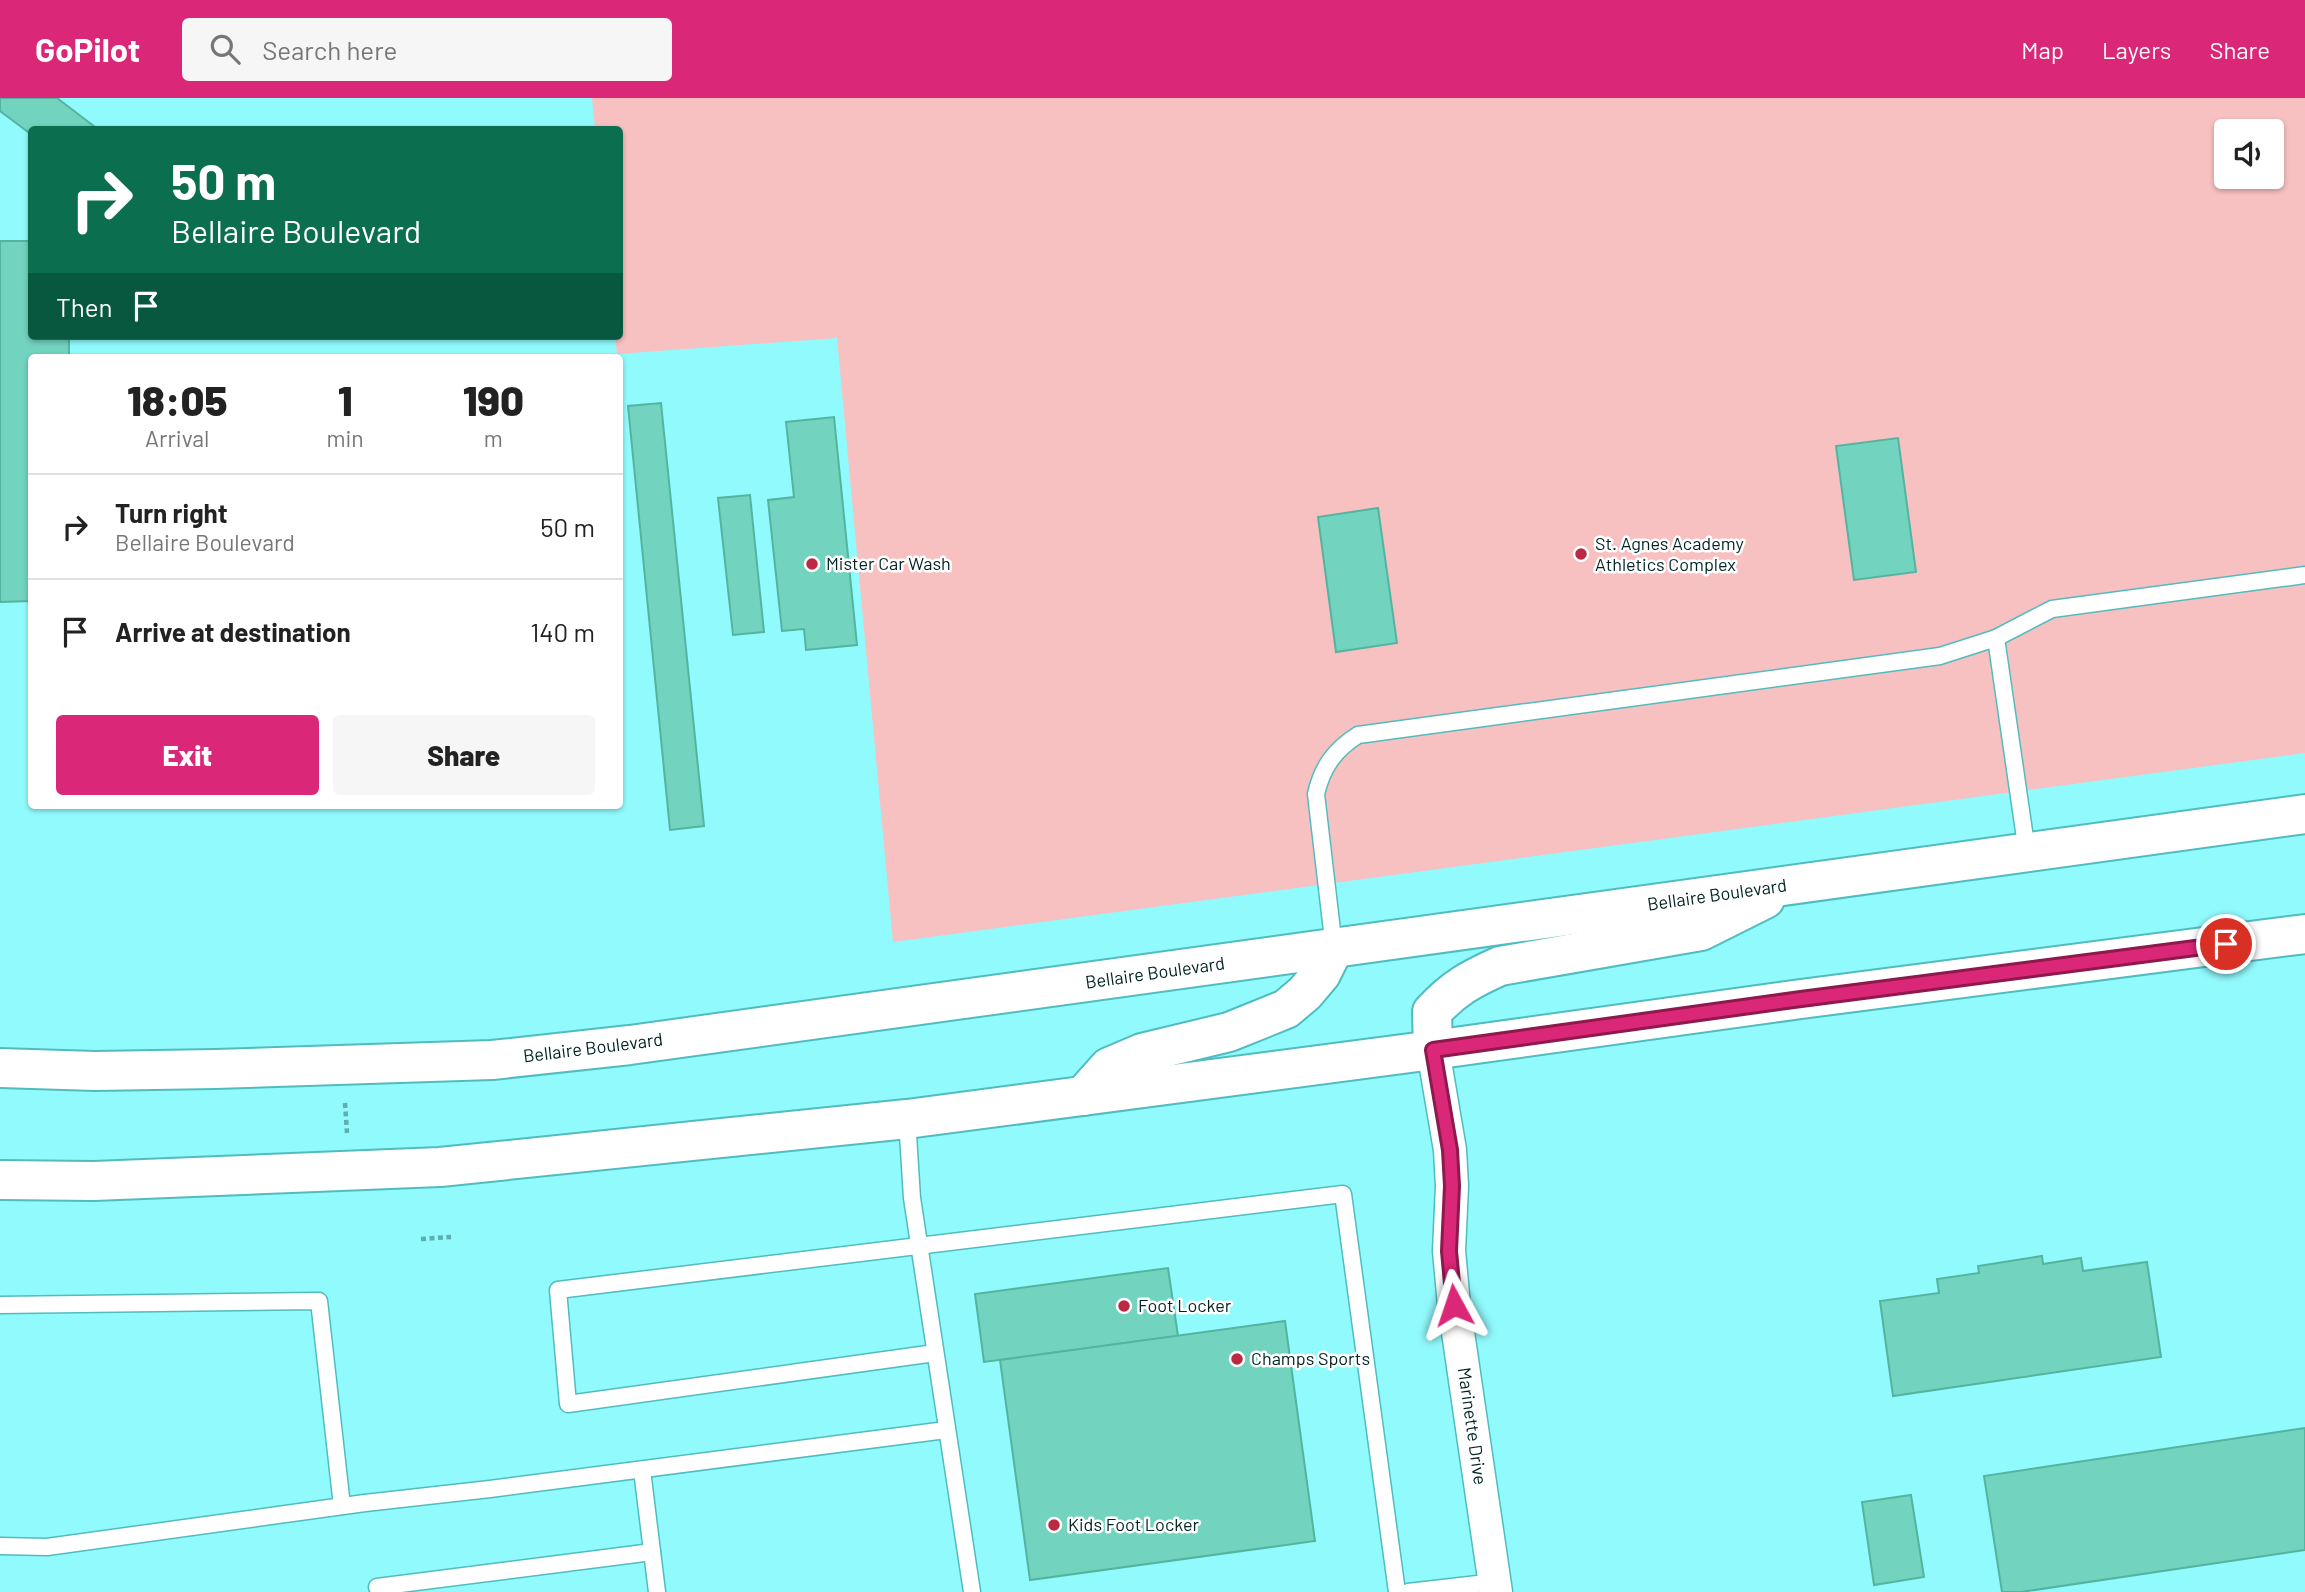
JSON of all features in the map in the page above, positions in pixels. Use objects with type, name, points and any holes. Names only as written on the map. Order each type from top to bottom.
[{"type":"main road","name":"Bellaire Boulevard","points":[[0,1068],[188,1070],[492,1060],[630,1045],[2305,814]]},
{"type":"main road","points":[[1433,1050],[1432,1012],[1449,993],[1491,970],[1525,960],[1701,931],[1792,885]]},
{"type":"main road","points":[[0,1180],[94,1181],[440,1167],[907,1119],[2305,934]]},
{"type":"main road","points":[[1083,1096],[1109,1067],[1142,1053],[1229,1032],[1286,1009],[1305,993],[1321,974],[1334,948]]},
{"type":"street","name":"Marinette Drive","points":[[1433,1050],[1450,1150],[1452,1186],[1449,1251],[1454,1305],[1496,1587]]},
{"type":"lane","points":[[1334,948],[1316,794],[1320,776],[1329,760],[1343,744],[1357,736],[1940,656],[1996,638],[2052,609],[2305,575]]},
{"type":"lane","points":[[1996,638],[2027,852]]},
{"type":"lane","points":[[907,1119],[912,1198],[972,1592]]},
{"type":"lane","points":[[936,1353],[568,1404],[558,1290],[1343,1194],[1396,1592]]},
{"type":"lane","points":[[0,1305],[318,1301],[342,1506]]},
{"type":"lane","points":[[0,1546],[47,1547],[342,1506],[946,1430]]},
{"type":"lane","points":[[642,1470],[657,1592]]},
{"type":"lane","points":[[377,1587],[652,1552]]},
{"type":"lane","points":[[1408,1592],[1496,1587]]},
{"type":"path","points":[[345,1094],[347,1134]]},
{"type":"path","points":[[421,1239],[451,1237]]},
{"type":"shaded area","name":"St. Agnes Academy Athletics Complex","points":[[592,98],[2305,98],[2305,753],[893,942],[837,338],[617,354],[615,340],[623,340],[623,126],[595,126]]},
{"type":"building","points":[[0,98],[57,98],[94,126],[28,126],[28,132],[0,111]]},
{"type":"building","points":[[0,241],[28,241],[28,340],[69,340],[69,354],[28,354],[28,601],[0,602]]},
{"type":"building","points":[[661,403],[704,826],[670,830],[628,406]]},
{"type":"building","name":"Mister Car Wash","points":[[834,417],[857,645],[806,650],[804,629],[782,631],[768,500],[794,497],[786,422]]},
{"type":"building","points":[[1898,438],[1916,572],[1854,580],[1836,446]]},
{"type":"building","points":[[750,495],[764,632],[733,635],[718,498]]},
{"type":"building","points":[[1378,508],[1397,643],[1336,652],[1318,517]]},
{"type":"building","points":[[2042,1256],[2043,1264],[2081,1258],[2083,1271],[2147,1262],[2161,1357],[1893,1396],[1880,1301],[1939,1293],[1937,1279],[1979,1273],[1978,1266]]},
{"type":"building","points":[[1168,1268],[1178,1336],[984,1362],[975,1294]]},
{"type":"building","points":[[1285,1321],[1315,1541],[1030,1580],[1000,1360]]},
{"type":"building","points":[[2305,1428],[2305,1550],[2021,1592],[2002,1592],[1984,1476]]},
{"type":"building","points":[[1911,1495],[1924,1577],[1874,1585],[1862,1502]]},
{"type":"place","name":"St. Agnes Academy Athletics Complex","points":[[1581,554]]},
{"type":"place","name":"Mister Car Wash","points":[[812,564]]},
{"type":"place","name":"Foot Locker","points":[[1124,1306]]},
{"type":"place","name":"Champs Sports","points":[[1237,1359]]},
{"type":"place","name":"Kids Foot Locker","points":[[1054,1525]]},
{"type":"route","points":[[1454,1305],[1449,1251],[1452,1186],[1450,1150],[1433,1050],[2226,944]]}]
